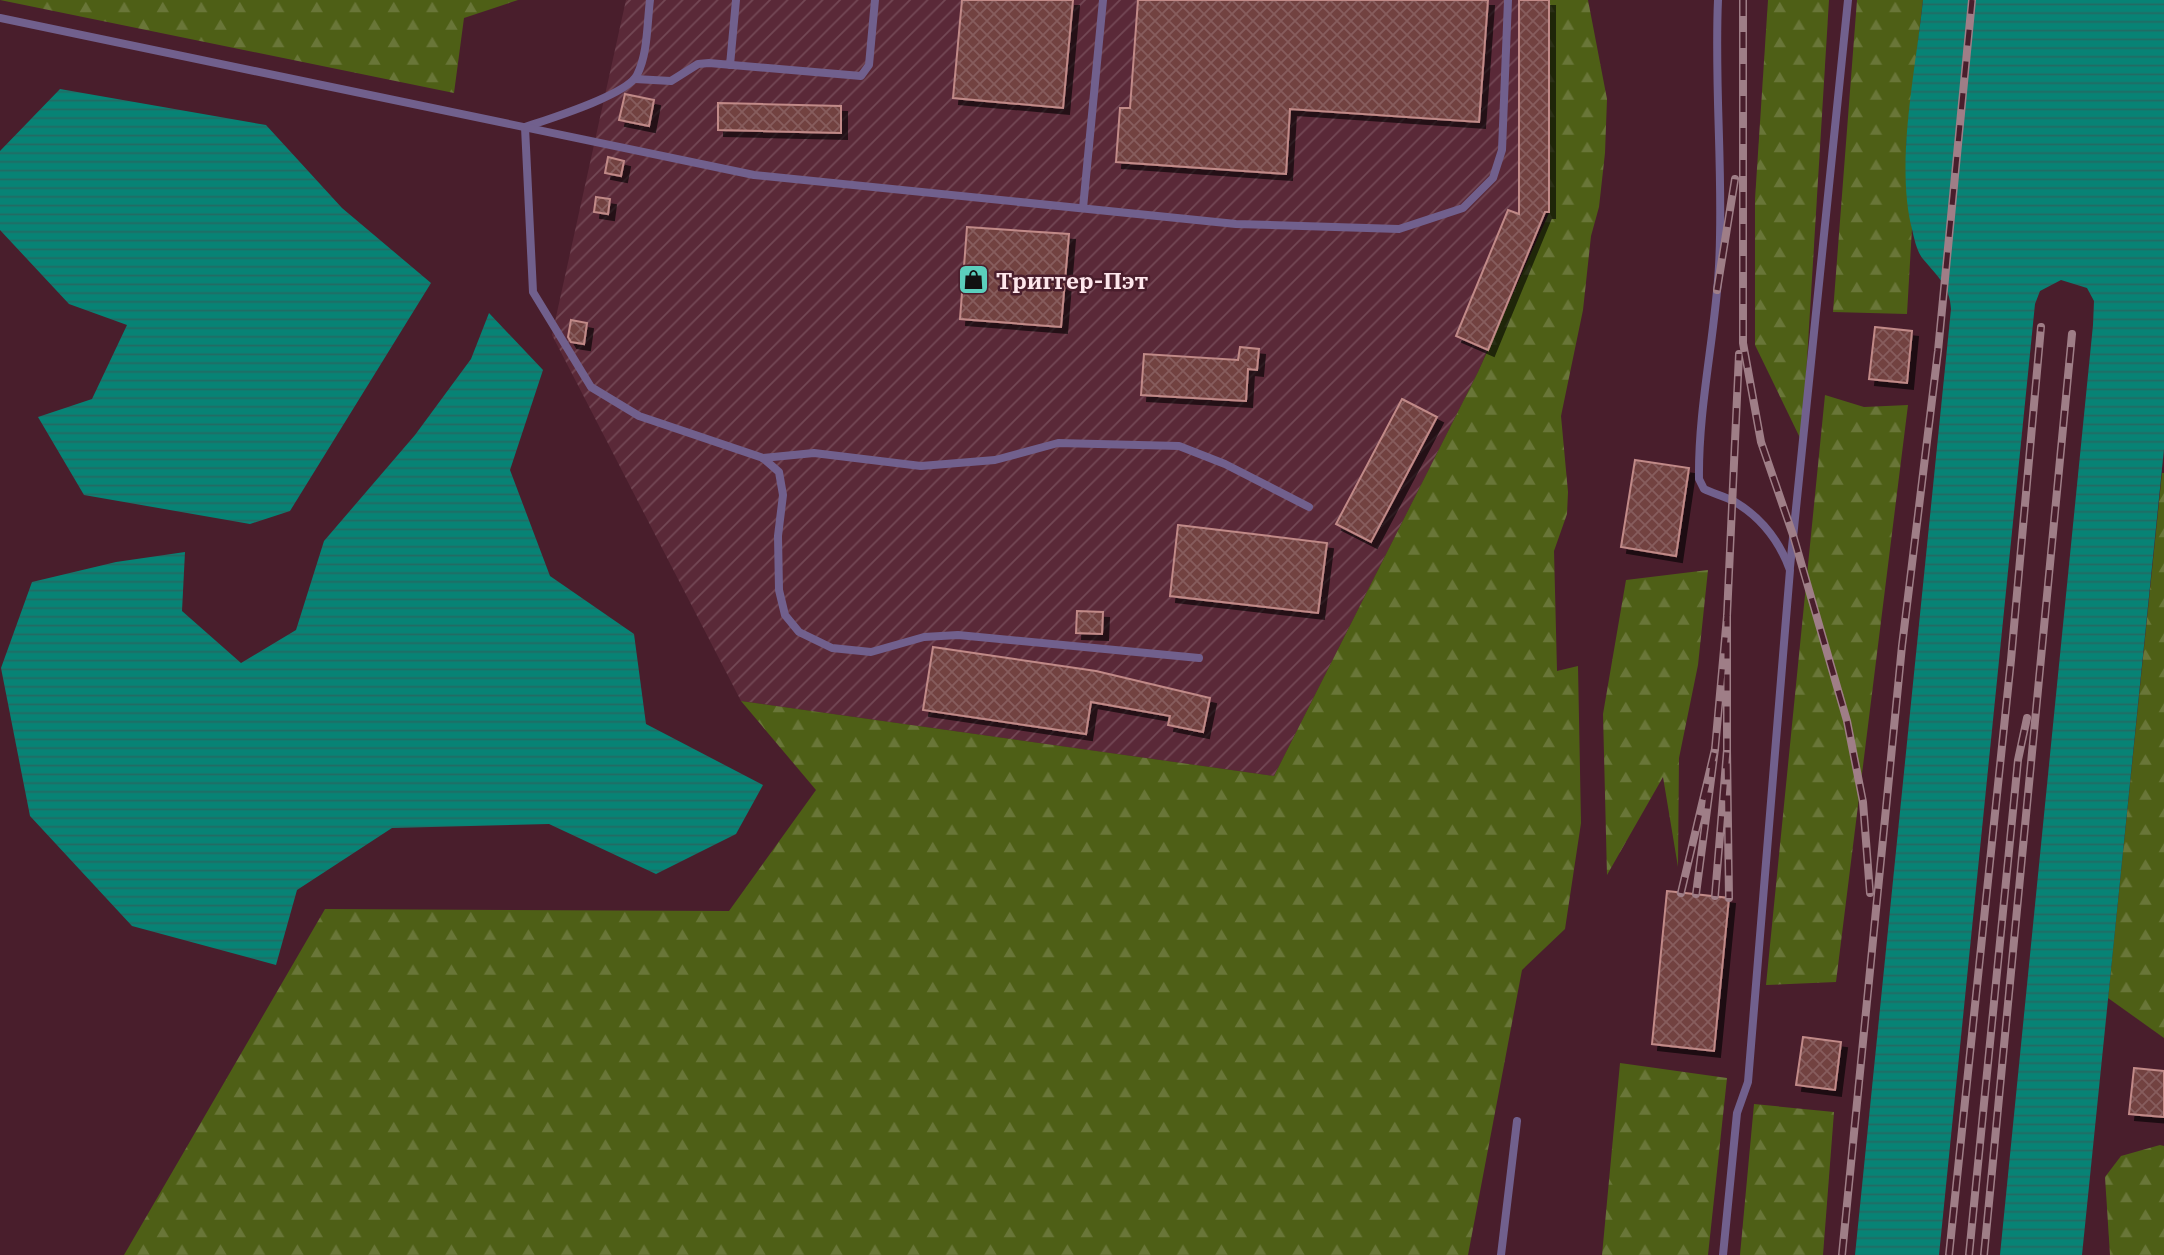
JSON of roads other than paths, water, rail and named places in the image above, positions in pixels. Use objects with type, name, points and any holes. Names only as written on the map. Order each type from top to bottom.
[{"type":"lane","points":[[525,127],[605,97],[635,79],[642,65],[650,0]]},
{"type":"lane","points":[[730,65],[736,0]]},
{"type":"lane","points":[[635,79],[671,81],[698,64],[861,76],[869,65],[875,0]]},
{"type":"lane","points":[[1083,208],[1103,0]]},
{"type":"lane","points":[[0,18],[407,100],[754,175],[1236,224],[1399,229],[1463,208],[1493,178],[1502,150],[1508,0]]},
{"type":"lane","points":[[1718,0],[1715,76],[1722,199],[1719,269],[1699,479],[1704,489],[1734,501],[1758,520],[1780,544],[1790,570]]},
{"type":"lane","points":[[1723,1255],[1737,1113],[1748,1082],[1790,570],[1849,0]]},
{"type":"lane","points":[[525,127],[533,292],[592,387],[639,416],[763,457],[814,453],[921,466],[995,460],[1058,443],[1179,446],[1225,464],[1309,507]]},
{"type":"lane","points":[[763,457],[779,472],[783,495],[778,536],[779,590],[785,615],[799,632],[832,648],[872,652],[924,637],[958,635],[1199,658]]},
{"type":"lane","points":[[1501,1255],[1517,1121]]},
{"type":"railway","points":[[1743,0],[1743,343],[1761,442],[1793,535],[1847,721],[1863,802],[1870,893]]},
{"type":"railway","points":[[1842,1255],[1902,646],[1938,351],[1972,0]]},
{"type":"railway","points":[[1717,290],[1735,179]]},
{"type":"railway","points":[[1949,1255],[2011,660],[2041,327]]},
{"type":"railway","points":[[1984,1255],[2072,334]]},
{"type":"railway","points":[[1727,616],[1739,354]]},
{"type":"railway","points":[[1715,749],[1727,616],[1727,750]]},
{"type":"railway","points":[[1969,1255],[2018,760],[2027,718]]},
{"type":"railway","points":[[1681,893],[1715,749],[1696,894]]},
{"type":"railway","points":[[1715,896],[1727,750],[1729,898]]},
{"type":"place","name":"Триггер-Пэт","points":[[973,280]]}]
